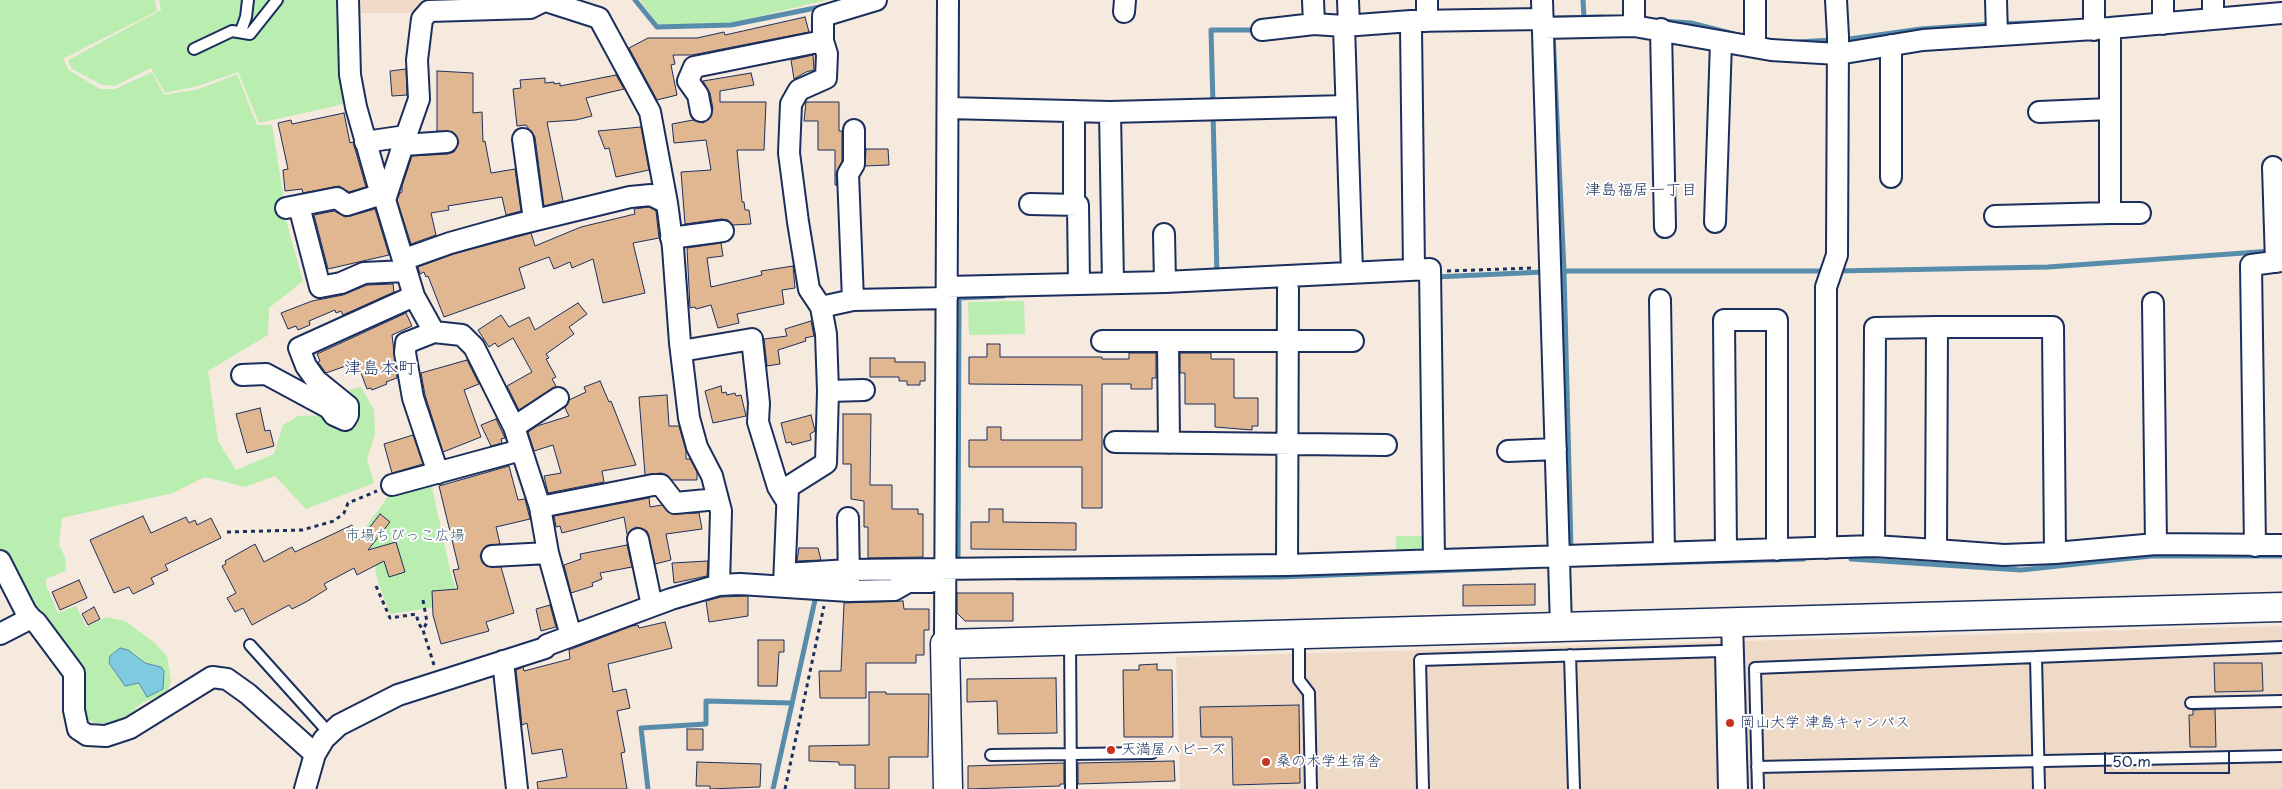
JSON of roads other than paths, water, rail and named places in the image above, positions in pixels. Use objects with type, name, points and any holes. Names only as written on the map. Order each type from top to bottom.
[{"type":"street","points":[[348,0],[350,75],[365,142],[414,296],[434,332]]},
{"type":"street","points":[[384,197],[419,99],[417,60],[422,18],[425,14],[429,11],[530,8],[546,0],[599,18],[650,112],[667,203],[689,418],[697,448],[712,476],[721,511],[719,585]]},
{"type":"street","points":[[784,581],[788,487],[826,464],[828,391],[826,334],[821,307],[809,289],[789,153],[791,104],[799,90],[826,78],[827,54],[823,41],[823,16],[876,0]]},
{"type":"street","points":[[948,0],[947,293],[952,572],[945,644],[948,789]]},
{"type":"street","points":[[1313,0],[1314,24]]},
{"type":"street","points":[[1348,0],[1345,29],[1346,106],[1352,272]]},
{"type":"street","points":[[1427,0],[1419,24],[1434,559]]},
{"type":"street","points":[[1755,0],[1755,41]]},
{"type":"street","points":[[1826,548],[1826,287],[1837,254],[1838,44],[1836,0]]},
{"type":"street","points":[[1996,0],[1996,28]]},
{"type":"street","points":[[1262,30],[1314,24],[1345,29],[1634,15],[1661,29],[1721,42],[1755,41],[1891,45],[1996,28],[2163,13],[2213,10],[2282,13]]},
{"type":"street","points":[[2097,19],[2110,108],[2110,213]]},
{"type":"street","points":[[1547,20],[1551,268],[1561,626]]},
{"type":"street","points":[[1661,29],[1665,227]]},
{"type":"street","points":[[701,111],[698,95],[688,81],[694,68],[823,41]]},
{"type":"street","points":[[1715,222],[1721,42]]},
{"type":"street","points":[[1891,45],[1891,177]]},
{"type":"street","points":[[948,108],[1110,112],[1346,106]]},
{"type":"street","points":[[2039,112],[2110,108]]},
{"type":"street","points":[[1074,111],[1074,205]]},
{"type":"street","points":[[1110,112],[1113,283]]},
{"type":"street","points":[[853,300],[848,174],[854,164],[854,130]]},
{"type":"street","points":[[523,139],[534,220]]},
{"type":"street","points":[[365,142],[447,142]]},
{"type":"street","points":[[2255,546],[2251,265],[2278,256],[2273,167]]},
{"type":"street","points":[[384,197],[346,205],[338,198],[293,207],[320,287],[341,283],[364,273],[405,265],[450,243],[534,220],[630,197],[651,195],[667,203]]},
{"type":"street","points":[[1030,204],[1078,205],[1078,284]]},
{"type":"street","points":[[1995,216],[2140,213]]},
{"type":"street","points":[[671,238],[723,231]]},
{"type":"street","points":[[1164,234],[1165,282]]},
{"type":"street","points":[[821,307],[853,300],[1078,284],[1165,282],[1352,272],[1426,273]]},
{"type":"street","points":[[1287,565],[1288,288]]},
{"type":"street","points":[[242,376],[266,374],[329,408],[334,415],[345,420],[348,415],[348,406],[316,380],[306,366],[299,348],[414,296]]},
{"type":"street","points":[[1660,300],[1664,553]]},
{"type":"street","points":[[2153,303],[2156,544]]},
{"type":"street","points":[[1726,551],[1724,320],[1777,320],[1777,550]]},
{"type":"street","points":[[1936,550],[1937,327]]},
{"type":"street","points":[[1874,546],[1875,328],[2053,327],[2055,553]]},
{"type":"street","points":[[438,473],[413,398],[405,353],[406,343],[434,332],[462,335],[474,347],[514,427],[540,507],[548,554],[571,636]]},
{"type":"street","points":[[681,351],[752,340],[759,403],[758,422],[778,487],[786,500]]},
{"type":"street","points":[[1102,341],[1353,341]]},
{"type":"street","points":[[1168,341],[1169,443]]},
{"type":"street","points":[[828,391],[864,390]]},
{"type":"street","points":[[514,427],[558,398]]},
{"type":"street","points":[[1115,442],[1386,445]]},
{"type":"street","points":[[1508,450],[1556,449]]},
{"type":"street","points":[[392,485],[521,450]]},
{"type":"street","points":[[540,507],[653,485],[661,485],[675,503],[718,499]]},
{"type":"street","points":[[848,518],[849,591]]},
{"type":"street","points":[[638,539],[652,606]]},
{"type":"street","points":[[305,789],[315,754],[324,739],[339,725],[398,695],[439,680],[545,648],[571,636],[652,606],[719,585],[784,581],[849,570],[952,572],[1287,565],[1434,559],[1559,564],[1664,553],[1874,546],[2004,555],[2055,553],[2156,544],[2282,545]]},
{"type":"street","points":[[492,556],[548,554]]},
{"type":"street","points":[[0,561],[26,612],[74,673],[74,710],[78,729],[87,735],[106,736],[130,728],[212,677],[227,680],[248,694],[315,754]]},
{"type":"street","points":[[784,581],[828,591],[894,590],[908,582],[952,572]]},
{"type":"street","points":[[945,644],[2282,607]]},
{"type":"street","points":[[0,634],[31,618]]},
{"type":"street","points":[[1732,622],[1737,789]]},
{"type":"street","points":[[503,661],[517,789]]},
{"type":"lane","points":[[241,32],[246,17],[248,0]]},
{"type":"lane","points":[[194,49],[232,32],[250,34],[277,0]]},
{"type":"lane","points":[[1298,634],[1300,680],[1308,693],[1311,789]]},
{"type":"lane","points":[[1070,641],[1071,789]]},
{"type":"lane","points":[[250,646],[330,734]]},
{"type":"lane","points":[[1758,789],[1755,668],[2282,647]]},
{"type":"lane","points":[[1423,789],[1420,660],[1721,651],[1724,789]]},
{"type":"lane","points":[[1570,655],[1574,789]]},
{"type":"lane","points":[[2036,657],[2039,789]]},
{"type":"lane","points":[[2191,703],[2282,700]]},
{"type":"lane","points":[[991,755],[1152,754]]},
{"type":"lane","points":[[1757,767],[2282,756]]},
{"type":"water","points":[[120,648],[128,650],[145,663],[161,667],[164,671],[163,689],[147,697],[139,683],[125,686],[109,663],[110,656]]},
{"type":"waterway","points":[[635,0],[657,27],[731,25],[825,6]]},
{"type":"waterway","points":[[1583,0],[1584,17]]},
{"type":"waterway","points":[[1553,23],[1552,18],[1603,17]]},
{"type":"waterway","points":[[1661,21],[1691,23],[1734,34]]},
{"type":"waterway","points":[[2001,24],[2055,22]]},
{"type":"waterway","points":[[1842,40],[1921,29],[1992,24]]},
{"type":"waterway","points":[[1213,105],[1211,30],[1258,30]]},
{"type":"waterway","points":[[1553,32],[1564,271],[1571,548]]},
{"type":"waterway","points":[[1797,42],[1833,40]]},
{"type":"waterway","points":[[1213,113],[1217,275]]},
{"type":"waterway","points":[[1836,271],[2048,267],[2272,251]]},
{"type":"waterway","points":[[1561,271],[1827,271]]},
{"type":"waterway","points":[[1435,277],[1544,272]]},
{"type":"waterway","points":[[958,564],[959,298],[1004,296]]},
{"type":"waterway","points":[[1851,559],[2021,570],[2151,556],[2282,556]]},
{"type":"waterway","points":[[1617,564],[1804,559]]},
{"type":"waterway","points":[[1017,578],[1280,577],[1511,568]]},
{"type":"waterway","points":[[773,789],[815,600]]},
{"type":"waterway","points":[[648,789],[641,728],[706,724],[706,701],[791,703]]},
{"type":"place","name":"岡山大学 津島キャンパス","points":[[1730,723]]},
{"type":"place","name":"天満屋ハビーズ","points":[[1111,750]]},
{"type":"place","name":"桑の木学生宿舎","points":[[1266,762]]},
{"type":"district","name":"津島福居一丁目","points":[[1641,191]]},
{"type":"district","name":"津島本町","points":[[380,369]]},
{"type":"park label","name":"市場ちびっこ広場","points":[[405,536]]}]
